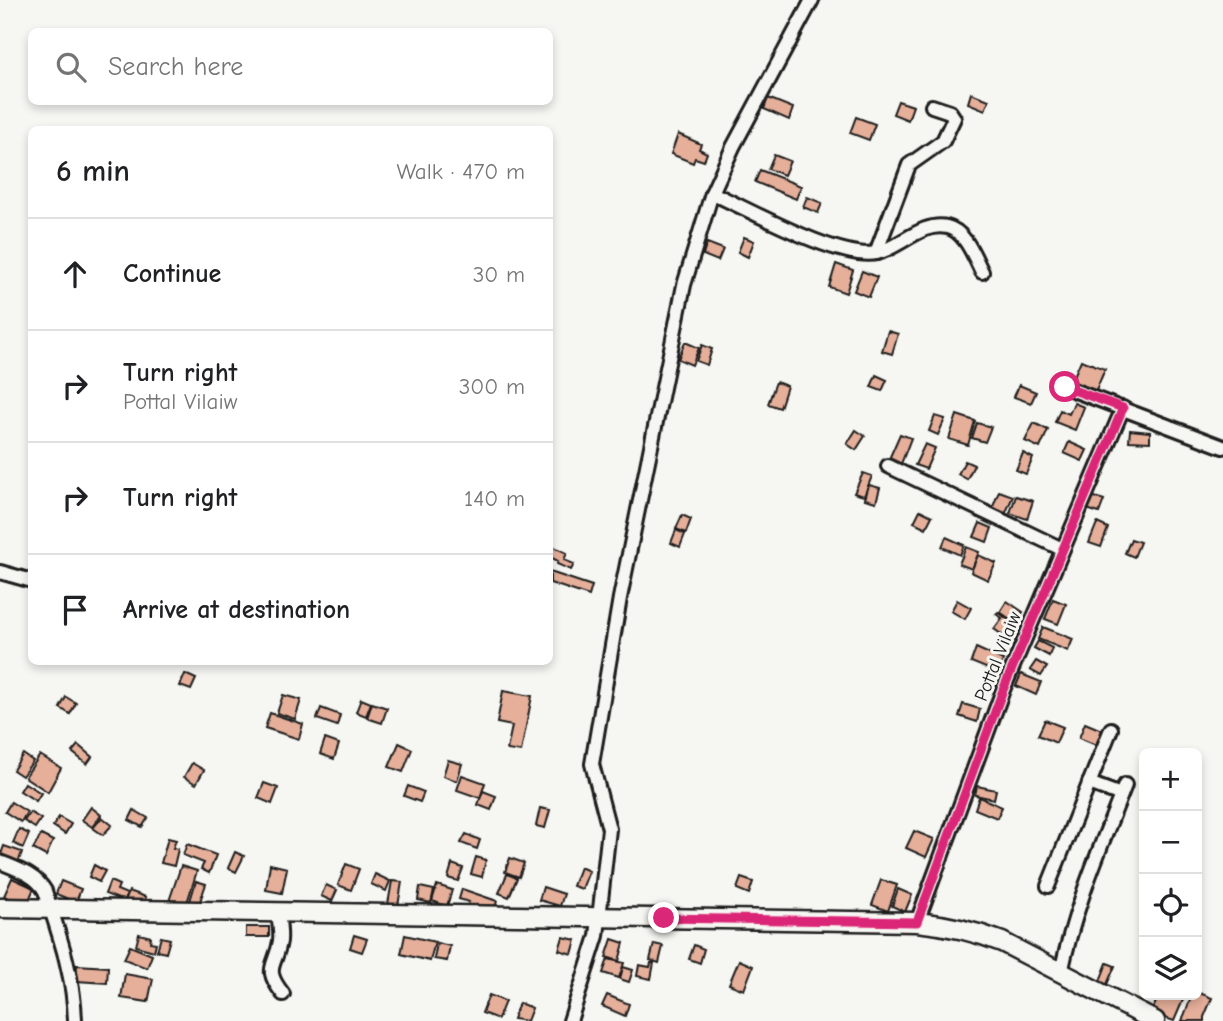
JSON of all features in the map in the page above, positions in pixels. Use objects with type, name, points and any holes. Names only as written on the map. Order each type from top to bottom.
[{"type":"street","points":[[570,1021],[591,959],[599,917],[609,830],[592,764],[620,598],[684,285],[712,193],[733,147],[812,0]]},
{"type":"street","points":[[876,253],[909,165],[939,145],[954,118],[950,112],[932,106]]},
{"type":"street","points":[[712,193],[821,242],[861,253],[876,253],[926,230],[940,226],[949,227],[966,242],[982,272]]},
{"type":"street","points":[[1065,387],[1223,447]]},
{"type":"street","name":"Pottal Vilaiw","points":[[917,922],[979,751],[1123,408]]},
{"type":"street","points":[[888,466],[1062,549]]},
{"type":"street","points":[[0,572],[28,580]]},
{"type":"street","points":[[1048,886],[1111,729]]},
{"type":"street","points":[[1061,973],[1080,898],[1123,790],[1089,783]]},
{"type":"street","points":[[0,862],[40,882],[61,943],[75,999],[75,1021]]},
{"type":"street","points":[[0,908],[53,916],[279,921],[599,917],[917,922],[976,932],[1155,1021]]},
{"type":"street","points":[[279,921],[280,942],[270,970],[282,994]]},
{"type":"building","points":[[971,93],[989,100],[985,110],[968,103]]},
{"type":"building","points":[[768,98],[793,108],[789,120],[764,109]]},
{"type":"building","points":[[898,101],[913,106],[908,120],[893,114]]},
{"type":"building","points":[[856,117],[875,124],[869,140],[850,133]]},
{"type":"building","points":[[678,134],[701,144],[699,149],[707,153],[704,161],[695,158],[693,163],[671,154]]},
{"type":"building","points":[[774,155],[790,161],[784,175],[768,169]]},
{"type":"building","points":[[760,170],[801,186],[796,199],[755,182]]},
{"type":"building","points":[[807,197],[822,203],[818,213],[803,207]]},
{"type":"building","points":[[744,237],[754,241],[748,257],[738,252]]},
{"type":"building","points":[[707,243],[723,249],[718,261],[703,255]]},
{"type":"building","points":[[836,264],[853,270],[846,293],[829,287]]},
{"type":"building","points":[[862,271],[877,277],[869,297],[854,291]]},
{"type":"building","points":[[888,331],[898,334],[892,354],[882,351]]},
{"type":"building","points":[[685,342],[699,348],[692,365],[678,359]]},
{"type":"building","points":[[702,345],[712,349],[707,365],[696,361]]},
{"type":"building","points":[[1081,360],[1105,369],[1095,393],[1071,383]]},
{"type":"building","points":[[876,375],[887,380],[882,391],[871,387]]},
{"type":"building","points":[[776,382],[787,386],[780,408],[768,404]]},
{"type":"building","points":[[1019,385],[1036,392],[1031,403],[1014,397]]},
{"type":"building","points":[[1074,403],[1084,407],[1075,430],[1055,422],[1060,410],[1069,414]]},
{"type":"building","points":[[957,415],[975,421],[968,445],[949,439]]},
{"type":"building","points":[[935,416],[945,419],[938,435],[929,431]]},
{"type":"building","points":[[977,423],[991,427],[985,442],[972,438]]},
{"type":"building","points":[[1034,423],[1048,430],[1040,448],[1025,441]]},
{"type":"building","points":[[856,430],[865,436],[856,450],[847,444]]},
{"type":"building","points":[[1130,430],[1150,432],[1150,442],[1129,441]]},
{"type":"building","points":[[900,434],[911,438],[901,464],[889,459]]},
{"type":"building","points":[[1069,442],[1087,450],[1082,461],[1064,453]]},
{"type":"building","points":[[925,444],[935,448],[926,469],[915,465]]},
{"type":"building","points":[[1023,453],[1033,458],[1026,474],[1016,470]]},
{"type":"building","points":[[965,461],[974,465],[967,479],[958,474]]},
{"type":"building","points":[[863,473],[872,476],[864,496],[854,493]]},
{"type":"building","points":[[869,485],[880,488],[876,502],[865,499]]},
{"type":"building","points":[[999,491],[1013,496],[1004,517],[991,512]]},
{"type":"building","points":[[1088,495],[1104,500],[1099,513],[1084,508]]},
{"type":"building","points":[[1016,496],[1033,501],[1027,519],[1010,513]]},
{"type":"building","points":[[920,510],[932,516],[926,528],[914,522]]},
{"type":"building","points":[[682,515],[691,519],[686,533],[676,529]]},
{"type":"building","points":[[980,523],[992,528],[987,542],[974,537]]},
{"type":"building","points":[[1097,523],[1108,528],[1101,547],[1089,543]]},
{"type":"building","points":[[676,530],[685,534],[680,547],[671,543]]},
{"type":"building","points":[[946,537],[964,545],[960,555],[942,547]]},
{"type":"building","points":[[1131,539],[1140,542],[1134,557],[1125,553]]},
{"type":"building","points":[[553,546],[567,553],[564,560],[574,564],[571,570],[557,564],[558,561],[553,558]]},
{"type":"building","points":[[966,547],[979,552],[972,569],[959,564]]},
{"type":"building","points":[[978,555],[996,563],[988,580],[971,572]]},
{"type":"building","points":[[553,573],[592,586],[589,596],[553,584]]},
{"type":"building","points":[[1053,599],[1066,604],[1058,624],[1045,619]]},
{"type":"building","points":[[957,600],[971,608],[965,619],[951,611]]},
{"type":"building","points":[[1007,601],[1023,612],[1016,623],[1000,612]]},
{"type":"building","points":[[998,612],[1013,623],[1004,636],[994,629],[1002,618],[996,614]]},
{"type":"building","points":[[1043,627],[1073,639],[1068,651],[1038,639]]},
{"type":"building","points":[[1038,641],[1052,648],[1049,656],[1034,648]]},
{"type":"building","points":[[976,648],[1003,660],[998,673],[971,662]]},
{"type":"building","points":[[1036,661],[1047,667],[1041,676],[1030,670]]},
{"type":"building","points":[[185,674],[196,679],[191,690],[180,686]]},
{"type":"building","points":[[1021,674],[1041,682],[1036,695],[1016,686]]},
{"type":"building","points":[[503,691],[532,696],[521,752],[507,750],[512,726],[497,723]]},
{"type":"building","points":[[283,695],[301,700],[295,719],[277,713]]},
{"type":"building","points":[[66,697],[76,703],[70,714],[60,708]]},
{"type":"building","points":[[361,699],[371,703],[366,716],[356,712]]},
{"type":"building","points":[[372,703],[387,708],[382,723],[367,718]]},
{"type":"building","points":[[963,704],[980,709],[977,722],[959,716]]},
{"type":"building","points":[[321,708],[340,715],[337,726],[317,719]]},
{"type":"building","points":[[270,713],[303,724],[299,739],[265,728]]},
{"type":"building","points":[[1045,720],[1063,727],[1056,743],[1038,735]]},
{"type":"building","points":[[1085,723],[1102,730],[1096,745],[1079,738]]},
{"type":"building","points":[[325,739],[339,744],[334,759],[320,754]]},
{"type":"building","points":[[399,743],[412,749],[403,772],[389,767]]},
{"type":"building","points":[[78,745],[92,757],[87,764],[72,752]]},
{"type":"building","points":[[23,754],[33,761],[22,776],[13,770]]},
{"type":"building","points":[[40,755],[61,768],[48,792],[25,777]]},
{"type":"building","points":[[448,760],[462,764],[457,781],[443,776]]},
{"type":"building","points":[[192,763],[204,770],[196,784],[184,777]]},
{"type":"building","points":[[462,775],[485,783],[480,798],[457,790]]},
{"type":"building","points":[[25,783],[41,793],[36,801],[20,791]]},
{"type":"building","points":[[264,783],[278,788],[272,804],[258,798]]},
{"type":"building","points":[[408,786],[424,792],[420,802],[404,796]]},
{"type":"building","points":[[977,786],[996,790],[994,799],[975,795]]},
{"type":"building","points":[[483,791],[496,796],[491,810],[478,805]]},
{"type":"building","points":[[979,797],[1002,807],[997,818],[975,809]]},
{"type":"building","points":[[11,802],[27,812],[21,822],[5,812]]},
{"type":"building","points":[[91,807],[101,815],[92,827],[82,820]]},
{"type":"building","points":[[540,808],[550,810],[545,828],[536,826]]},
{"type":"building","points":[[134,810],[148,818],[142,827],[129,820]]},
{"type":"building","points":[[30,812],[41,819],[35,828],[24,821]]},
{"type":"building","points":[[59,817],[71,824],[65,834],[53,826]]},
{"type":"building","points":[[102,817],[112,825],[103,835],[93,828]]},
{"type":"building","points":[[19,829],[29,834],[23,848],[13,843]]},
{"type":"building","points":[[914,831],[934,839],[926,857],[906,848]]},
{"type":"building","points":[[466,834],[480,840],[477,849],[461,843]]},
{"type":"building","points":[[41,835],[53,841],[46,856],[33,849]]},
{"type":"building","points":[[168,838],[176,840],[173,848],[178,849],[174,866],[161,863]]},
{"type":"building","points":[[187,844],[216,855],[209,873],[201,869],[204,863],[183,855]]},
{"type":"building","points":[[4,846],[22,852],[18,863],[0,857]]},
{"type":"building","points":[[235,852],[244,856],[236,872],[228,868]]},
{"type":"building","points":[[476,857],[486,860],[482,877],[471,874]]},
{"type":"building","points":[[510,858],[524,863],[519,877],[505,872]]},
{"type":"building","points":[[270,864],[287,868],[282,893],[266,890]]},
{"type":"building","points":[[346,864],[359,869],[351,890],[338,885]]},
{"type":"building","points":[[452,864],[463,868],[458,881],[448,878]]},
{"type":"building","points":[[94,865],[105,871],[99,882],[89,877]]},
{"type":"building","points":[[181,866],[197,871],[185,909],[168,904]]},
{"type":"building","points":[[580,867],[589,871],[582,889],[573,886]]},
{"type":"building","points":[[375,874],[390,881],[386,891],[371,884]]},
{"type":"building","points":[[507,874],[517,878],[509,897],[499,893]]},
{"type":"building","points":[[12,878],[34,888],[27,905],[4,896]]},
{"type":"building","points":[[741,878],[753,882],[749,894],[737,889]]},
{"type":"building","points":[[881,880],[897,885],[888,911],[872,905]]},
{"type":"building","points":[[61,881],[81,889],[76,902],[56,894]]},
{"type":"building","points":[[110,881],[119,885],[117,890],[127,894],[124,901],[105,894]]},
{"type":"building","points":[[196,881],[206,884],[199,904],[190,901]]},
{"type":"building","points":[[392,881],[402,882],[397,912],[387,910]]},
{"type":"building","points":[[326,885],[337,890],[332,901],[321,896]]},
{"type":"building","points":[[437,885],[452,890],[447,906],[432,901]]},
{"type":"building","points":[[420,887],[434,890],[431,903],[418,900]]},
{"type":"building","points":[[543,887],[564,894],[560,906],[539,900]]},
{"type":"building","points":[[462,889],[497,901],[493,915],[467,907],[469,902],[459,899]]},
{"type":"building","points":[[898,889],[912,895],[905,912],[892,906]]},
{"type":"building","points":[[129,891],[146,897],[141,908],[125,901]]},
{"type":"building","points":[[246,927],[269,927],[269,937],[246,937]]},
{"type":"building","points":[[139,934],[151,937],[150,942],[156,943],[154,951],[136,946]]},
{"type":"building","points":[[354,935],[367,939],[362,952],[350,948]]},
{"type":"building","points":[[405,935],[435,942],[430,961],[401,954]]},
{"type":"building","points":[[161,937],[170,939],[166,953],[157,951]]},
{"type":"building","points":[[563,937],[576,940],[572,954],[559,950]]},
{"type":"building","points":[[612,939],[624,943],[619,961],[606,957]]},
{"type":"building","points":[[437,943],[450,946],[447,961],[434,959]]},
{"type":"building","points":[[654,944],[663,946],[659,963],[650,960]]},
{"type":"building","points":[[694,945],[704,949],[700,963],[689,959]]},
{"type":"building","points":[[130,946],[152,955],[147,968],[124,959]]},
{"type":"building","points":[[608,959],[624,963],[619,978],[603,973]]},
{"type":"building","points":[[739,960],[753,966],[744,990],[729,984]]},
{"type":"building","points":[[651,963],[654,963],[651,979],[637,976],[639,965],[650,967]]},
{"type":"building","points":[[1107,963],[1115,966],[1105,989],[1098,986]]},
{"type":"building","points":[[77,965],[108,967],[107,983],[76,981]]},
{"type":"building","points":[[623,967],[633,970],[629,982],[620,979]]},
{"type":"building","points":[[125,974],[153,979],[148,1002],[121,998]]},
{"type":"building","points":[[1202,994],[1212,998],[1204,1021],[1182,1021],[1190,1000],[1202,1000]]},
{"type":"building","points":[[489,995],[505,1001],[498,1019],[482,1013]]},
{"type":"building","points":[[607,995],[629,1004],[625,1016],[602,1006]]},
{"type":"building","points":[[1157,1000],[1183,1000],[1174,1021],[1151,1013]]},
{"type":"building","points":[[519,1003],[532,1008],[527,1021],[513,1019]]},
{"type":"route","points":[[664,918],[917,922],[1003,690],[1123,408],[1065,387]]}]
